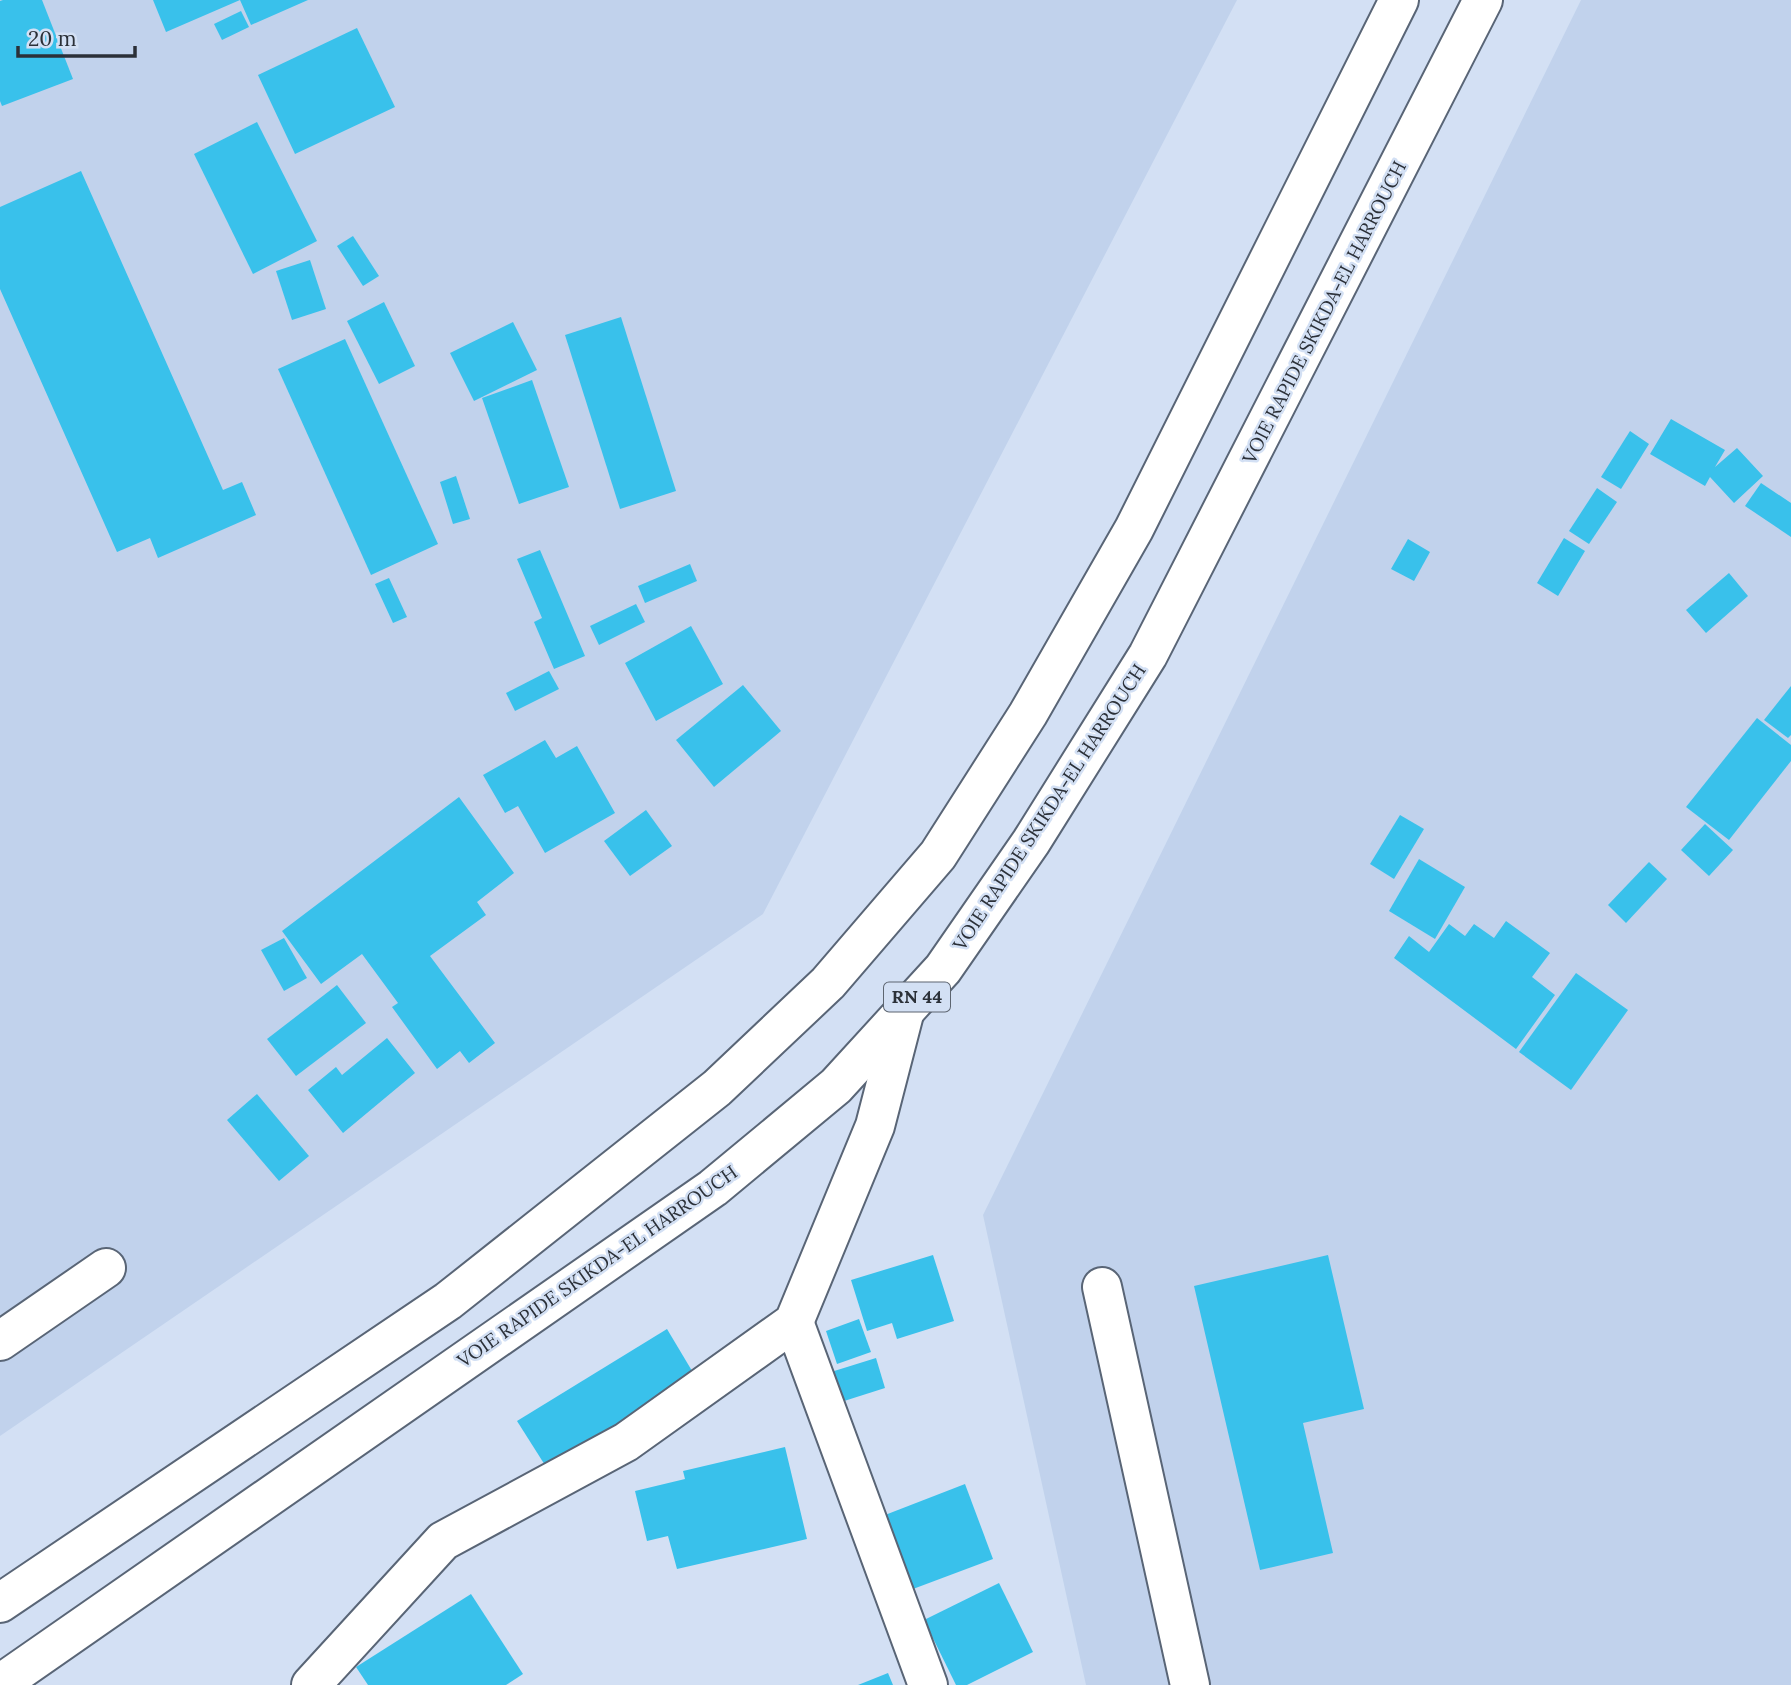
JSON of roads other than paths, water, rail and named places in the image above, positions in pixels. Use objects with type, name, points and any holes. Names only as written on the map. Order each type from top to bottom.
[{"type":"main road","points":[[0,1603],[448,1301],[717,1088],[828,983],[938,855],[1028,714],[1134,529],[1399,0]]},
{"type":"main road","name":"VOIE RAPIDE SKIKDA-EL HARROUCH","points":[[0,1684],[713,1188],[836,1086],[943,969],[1031,842],[1148,655],[1483,0]]},
{"type":"main road","points":[[312,1685],[443,1541],[626,1442],[794,1322],[874,1126],[905,1010]]},
{"type":"main road","points":[[0,1341],[106,1268]]},
{"type":"main road","points":[[1102,1287],[1190,1685]]},
{"type":"main road","points":[[794,1322],[928,1685]]}]
